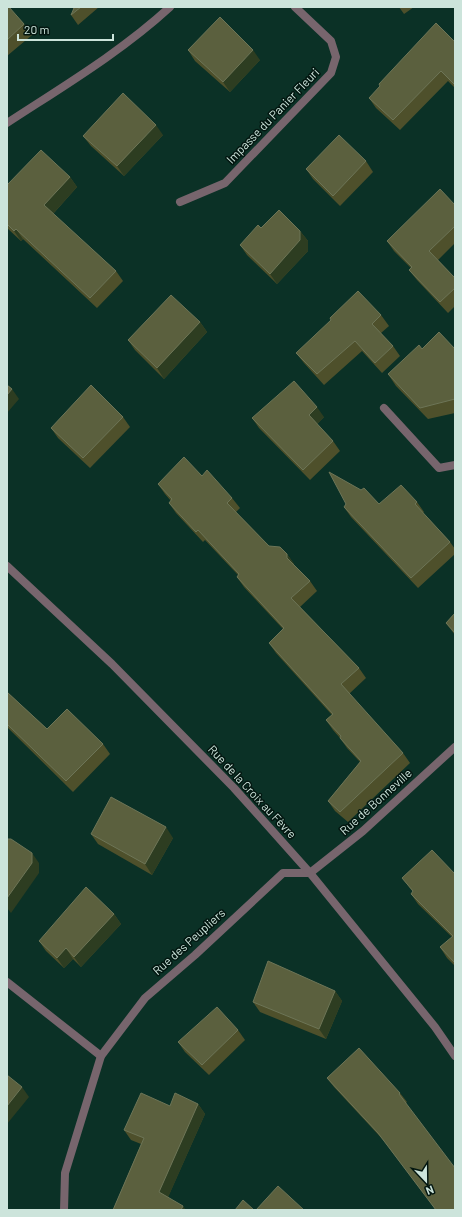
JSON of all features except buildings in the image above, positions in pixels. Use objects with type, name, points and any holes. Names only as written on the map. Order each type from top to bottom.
[{"type":"street","points":[[7,123],[88,70],[148,27],[170,7]]},
{"type":"street","name":"Impasse du Panier Fleuri","points":[[180,202],[225,182],[331,73],[336,57],[331,41],[295,7]]},
{"type":"street","points":[[384,408],[439,468],[455,465]]},
{"type":"street","name":"Rue de la Croix au Fèvre","points":[[7,566],[112,664],[234,788],[310,873],[435,1027],[455,1056]]},
{"type":"street","name":"Rue de Bonneville","points":[[310,873],[364,831],[455,747]]},
{"type":"street","name":"Rue des Peupliers","points":[[64,1210],[65,1173],[101,1056],[144,998],[195,955],[266,887],[283,873],[310,873]]},
{"type":"street","points":[[7,982],[101,1056]]}]
